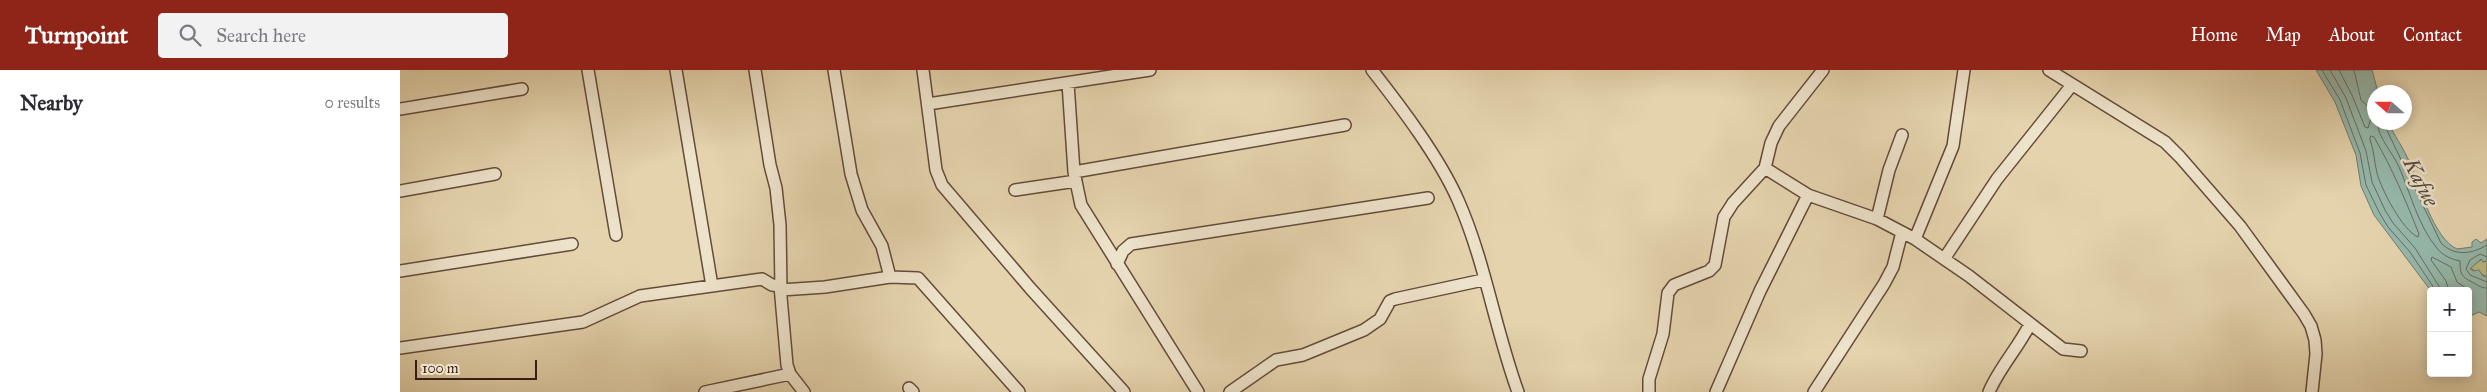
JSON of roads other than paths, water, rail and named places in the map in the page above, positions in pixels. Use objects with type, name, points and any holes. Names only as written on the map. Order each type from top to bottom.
[{"type":"street","points":[[588,70],[616,235]]},
{"type":"street","points":[[676,70],[712,286]]},
{"type":"street","points":[[754,70],[770,165],[776,188],[780,225],[784,350],[790,374],[804,392]]},
{"type":"street","points":[[834,70],[851,174],[862,210],[882,246],[890,277]]},
{"type":"street","points":[[923,70],[936,170],[942,185],[1030,288],[1124,392]]},
{"type":"street","points":[[928,104],[1150,70]]},
{"type":"street","points":[[1372,70],[1437,162],[1457,199],[1470,233],[1506,360],[1518,392]]},
{"type":"street","points":[[1649,392],[1649,379],[1663,334],[1668,293],[1674,285],[1708,271],[1715,265],[1724,217],[1733,202],[1765,168],[1771,143],[1779,126],[1794,104],[1823,70]]},
{"type":"street","points":[[1915,239],[1953,146],[1964,70]]},
{"type":"street","points":[[2049,70],[2164,142],[2191,169],[2252,241],[2311,326],[2316,354],[2312,392]]},
{"type":"street","points":[[1068,83],[1075,176],[1081,205],[1198,392]]},
{"type":"street","points":[[1944,258],[1998,179],[2072,85]]},
{"type":"street","points":[[400,109],[522,89]]},
{"type":"street","points":[[1015,190],[1075,176],[1345,125]]},
{"type":"street","points":[[1877,219],[1889,170],[1902,135]]},
{"type":"street","points":[[1765,168],[1808,195],[1877,219],[1915,239],[1944,258],[2063,349],[2081,351]]},
{"type":"street","points":[[400,191],[495,174]]},
{"type":"street","points":[[1716,392],[1760,291],[1808,195]]},
{"type":"street","points":[[1117,264],[1123,251],[1131,244],[1428,198]]},
{"type":"street","points":[[1814,392],[1884,284],[1893,267],[1902,232]]},
{"type":"street","points":[[400,271],[572,244]]},
{"type":"street","points":[[400,348],[583,322],[640,296],[762,279],[781,288],[825,288],[890,277],[918,278],[926,284],[1019,392]]},
{"type":"street","points":[[1230,392],[1276,360],[1303,355],[1364,330],[1380,319],[1390,301],[1395,298],[1483,280]]},
{"type":"street","points":[[1989,392],[1996,376],[2008,362],[2030,324]]},
{"type":"street","points":[[705,392],[790,374]]},
{"type":"water","points":[[2316,70],[2372,70],[2376,85],[2367,85],[2367,130],[2392,130],[2408,158],[2434,223],[2441,235],[2449,243],[2457,249],[2472,247],[2472,242],[2476,239],[2481,243],[2487,239],[2487,261],[2483,262],[2481,259],[2470,269],[2473,271],[2479,270],[2483,276],[2487,277],[2487,316],[2479,312],[2472,315],[2472,287],[2428,287],[2374,215],[2361,186],[2356,155],[2335,102]]},
{"type":"water label","name":"Kafue","points":[[2421,182]]}]
